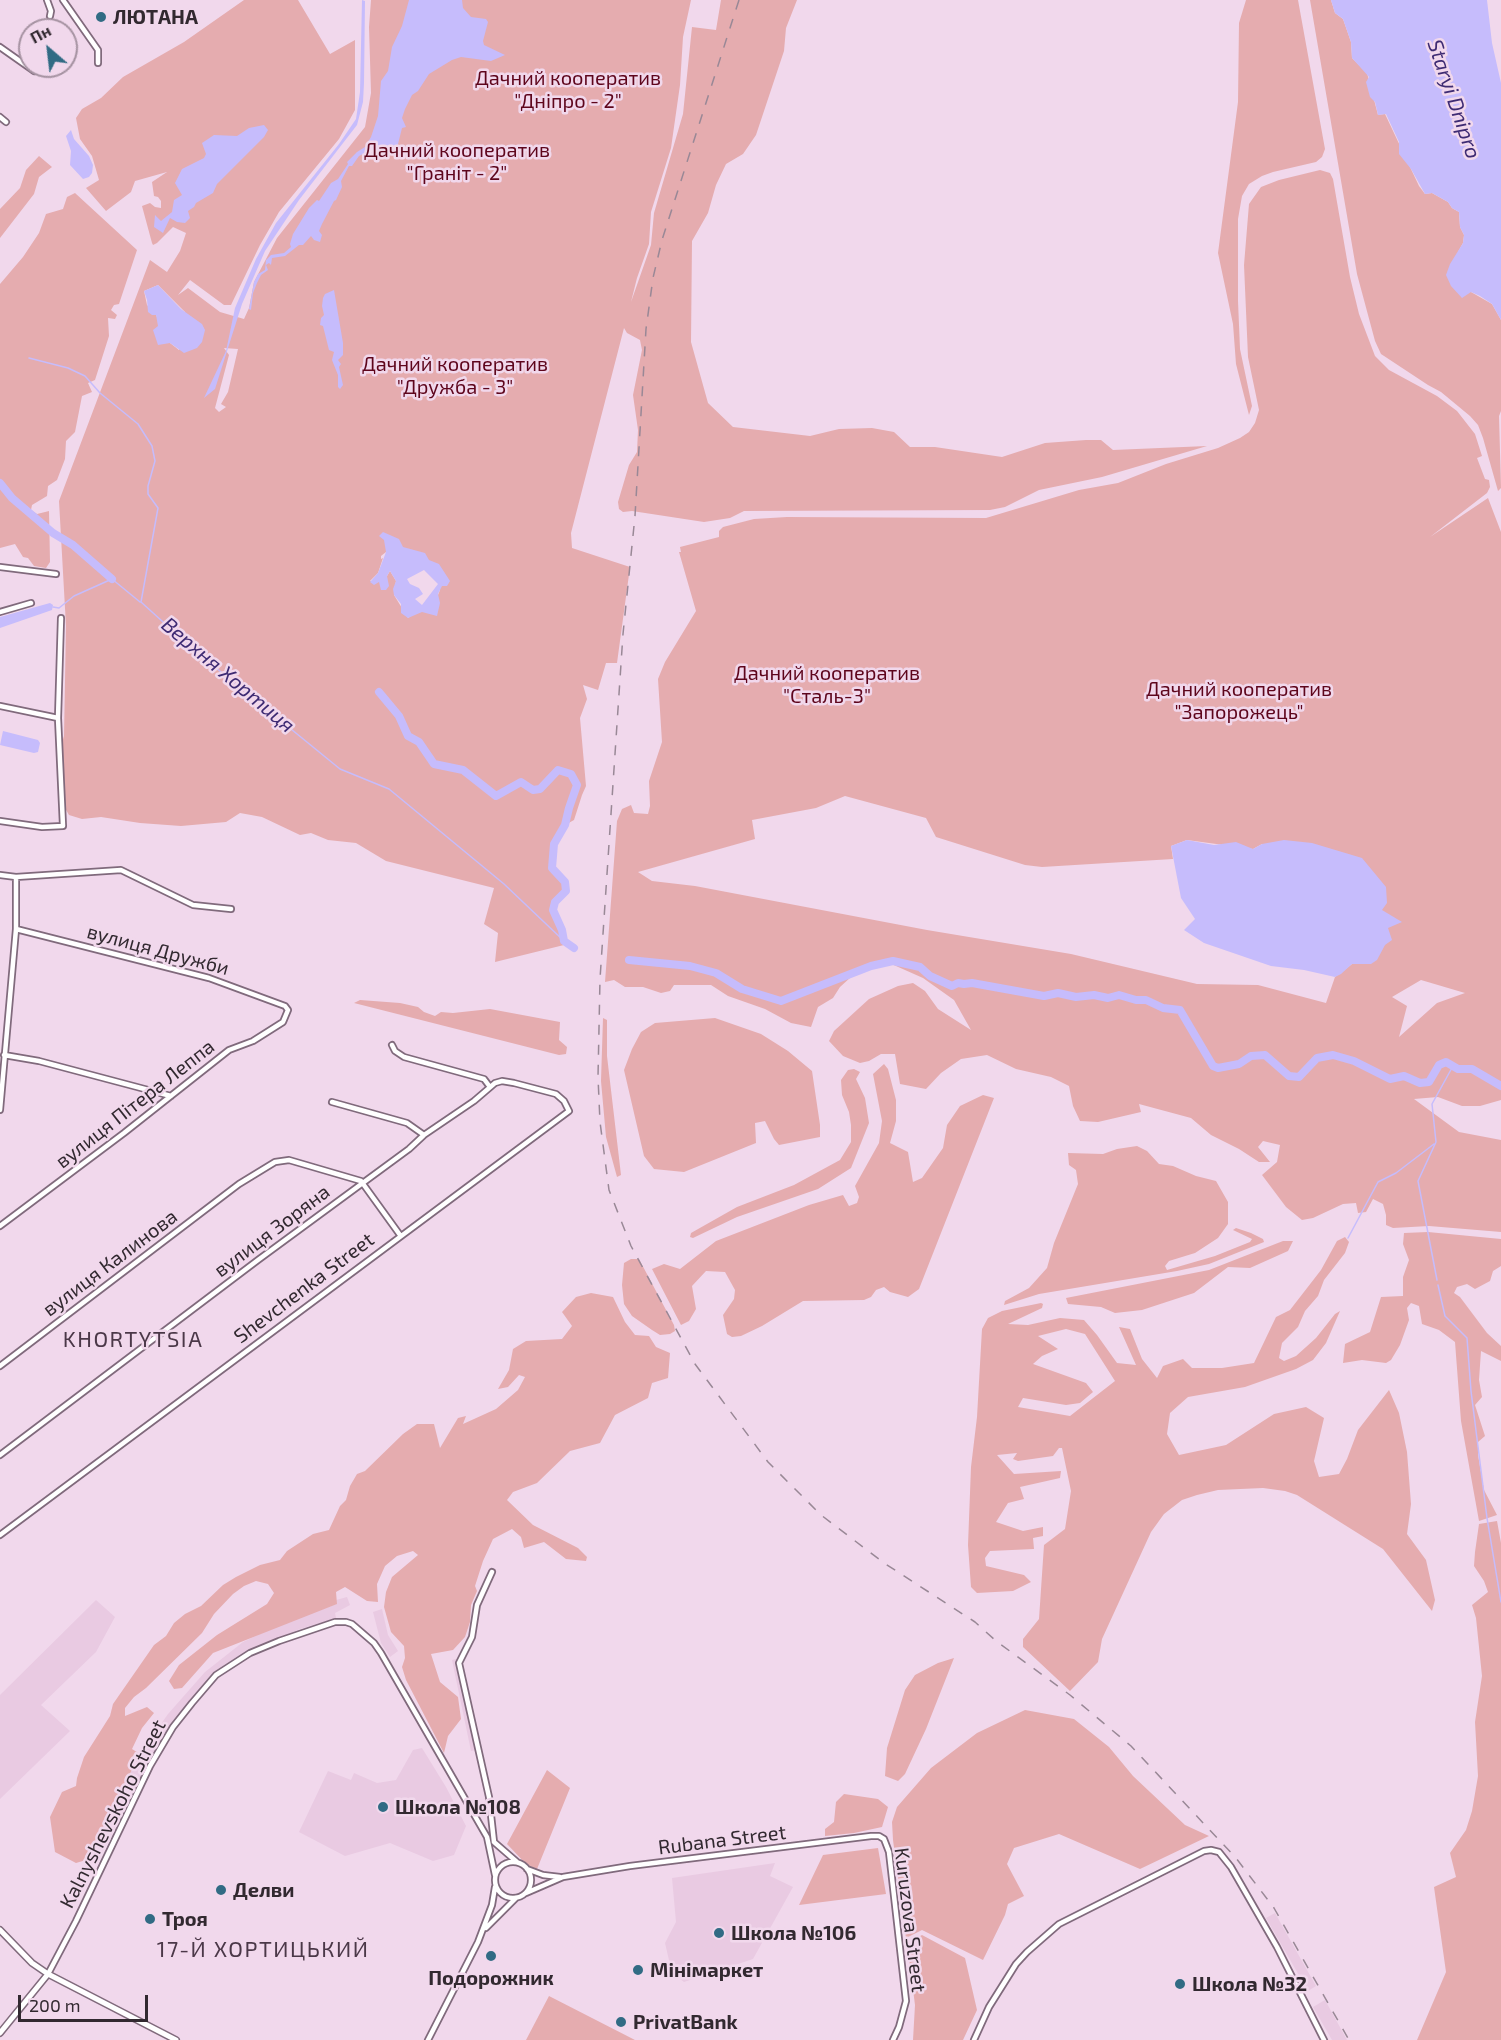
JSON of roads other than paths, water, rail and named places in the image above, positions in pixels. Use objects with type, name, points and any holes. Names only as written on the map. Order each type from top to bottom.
[{"type":"main road","points":[[0,1930],[32,1963],[48,1974],[176,2040]]},
{"type":"main road","points":[[0,2033],[48,1974]]},
{"type":"street","points":[[47,0],[51,10],[50,16]]},
{"type":"street","points":[[63,0],[98,50],[98,63]]},
{"type":"street","points":[[0,47],[18,60]]},
{"type":"street","points":[[0,117],[6,122]]},
{"type":"street","points":[[0,567],[56,574]]},
{"type":"street","points":[[0,612],[31,603]]},
{"type":"street","points":[[0,821],[53,828],[63,826],[58,718],[61,618]]},
{"type":"street","points":[[0,706],[58,718]]},
{"type":"street","points":[[0,875],[16,878],[120,870],[193,905],[231,909]]},
{"type":"street","points":[[0,1110],[16,928],[14,921],[16,878]]},
{"type":"street","name":"вулиця Дружби","points":[[16,928],[209,978],[285,1006],[288,1010]]},
{"type":"street","name":"вулиця Пітера Леппа","points":[[0,1226],[229,1050],[253,1041],[283,1022],[288,1010]]},
{"type":"street","points":[[392,1045],[395,1051],[404,1057],[484,1079],[490,1087]]},
{"type":"street","points":[[4,1055],[39,1061],[171,1096]]},
{"type":"street","name":"Shevchenka Street","points":[[0,1535],[569,1111],[564,1101],[556,1094],[502,1081],[490,1087]]},
{"type":"street","name":"вулиця Зоряна","points":[[0,1455],[490,1087]]},
{"type":"street","points":[[332,1102],[407,1123],[424,1135]]},
{"type":"street","name":"вулиця Калинова","points":[[0,1366],[238,1184],[266,1166],[289,1160],[357,1179],[363,1183]]},
{"type":"street","points":[[363,1183],[400,1235]]},
{"type":"street","points":[[492,1572],[477,1605],[472,1637],[459,1663],[489,1797],[494,1842]]},
{"type":"street","name":"Kalnyshevskoho Street","points":[[48,1974],[164,1741],[192,1703],[216,1675],[250,1653],[335,1622],[352,1624],[374,1643],[487,1837]]},
{"type":"street","name":"Rubana Street","points":[[525,1893],[562,1877],[630,1866],[871,1836],[884,1839]]},
{"type":"street","points":[[483,1930],[516,1898],[525,1893],[530,1887],[531,1879],[526,1869],[487,1837]]},
{"type":"street","points":[[428,2040],[483,1930],[495,1887],[495,1875],[487,1837]]},
{"type":"street","name":"Kuruzova Street","points":[[884,1839],[890,1861],[906,2001],[893,2040]]},
{"type":"street","points":[[974,2040],[989,2007],[1012,1970],[1043,1937],[1059,1924],[1204,1851],[1216,1851],[1226,1858],[1277,1947],[1324,2040]]},
{"type":"street","points":[[495,1875],[506,1864],[513,1862],[520,1864]]},
{"type":"street","name":"Rubana Street","points":[[526,1869],[543,1875],[562,1877]]},
{"type":"street","points":[[495,1887],[504,1896],[516,1898]]},
{"type":"water","points":[[362,0],[365,1],[364,83],[363,102],[357,125],[299,200],[265,251],[242,304],[215,389],[204,398],[226,351],[235,308],[256,259],[276,223],[356,119],[360,92]]},
{"type":"water","points":[[409,0],[462,0],[463,8],[471,17],[486,19],[488,22],[484,45],[505,55],[491,61],[461,57],[429,74],[418,91],[412,95],[405,109],[402,118],[406,127],[402,128],[397,148],[365,153],[359,156],[352,166],[349,166],[341,181],[342,187],[336,200],[319,231],[322,235],[320,242],[311,236],[303,245],[299,245],[285,256],[272,258],[271,265],[269,263],[266,265],[268,270],[261,275],[257,283],[251,310],[249,309],[254,282],[258,274],[265,270],[266,260],[271,255],[284,253],[291,247],[293,234],[309,208],[317,200],[319,201],[331,183],[338,179],[348,164],[347,162],[365,147],[371,137],[378,116],[381,81],[388,71],[392,47],[402,26]]},
{"type":"water","name":"Staryi Dnipro","points":[[1331,0],[1487,0],[1492,43],[1501,83],[1501,320],[1492,304],[1471,292],[1462,298],[1451,286],[1446,275],[1463,243],[1464,235],[1460,227],[1459,212],[1448,202],[1432,193],[1425,194],[1411,169],[1399,154],[1399,142],[1386,114],[1378,115],[1366,82],[1369,77],[1352,58],[1351,42],[1343,19],[1335,13]]},
{"type":"water","points":[[264,125],[268,130],[264,137],[217,184],[213,193],[196,203],[188,211],[190,218],[185,223],[170,218],[163,233],[154,227],[155,215],[161,221],[172,212],[174,200],[182,195],[175,183],[182,169],[204,158],[206,154],[202,143],[214,135],[237,136],[249,128]]},
{"type":"water","points":[[71,130],[74,139],[89,156],[93,165],[92,173],[83,179],[70,165],[71,151],[66,136]]},
{"type":"water","points":[[158,285],[181,309],[202,324],[205,330],[202,342],[197,348],[184,353],[170,343],[158,345],[153,330],[158,326],[156,315],[148,312],[144,291]]},
{"type":"water","points":[[334,290],[343,343],[343,355],[338,360],[341,364],[339,367],[343,385],[340,389],[332,360],[334,352],[329,350],[323,326],[320,325],[324,315],[323,298],[325,294]]},
{"type":"water","points":[[383,532],[399,539],[403,547],[425,553],[429,560],[439,564],[450,581],[447,586],[442,586],[438,594],[440,603],[437,616],[422,612],[408,618],[401,613],[401,604],[394,595],[393,589],[396,581],[390,571],[387,576],[389,586],[386,590],[381,590],[379,582],[374,585],[370,582],[378,573],[386,552],[384,540],[379,536]],"holes":[[[424,570],[438,584],[422,605],[415,599],[423,594],[407,579]]]},
{"type":"water","points":[[50,603],[53,605],[52,610],[0,628],[0,617]]},
{"type":"water","points":[[3,731],[38,740],[40,743],[38,752],[0,745]]},
{"type":"water","points":[[1187,840],[1214,845],[1236,842],[1253,849],[1262,844],[1284,840],[1312,843],[1362,858],[1386,887],[1387,903],[1382,910],[1402,922],[1388,928],[1392,940],[1385,945],[1377,960],[1371,964],[1352,964],[1335,977],[1271,966],[1204,943],[1184,930],[1195,919],[1181,898],[1171,846]]},
{"type":"waterway","name":"Верхня Хортиця","points":[[29,358],[68,368],[85,376],[100,393],[138,424],[152,446],[155,461],[148,494],[158,508],[141,602],[194,650],[340,769],[389,789],[504,884],[564,941]]},
{"type":"waterway","points":[[0,483],[12,498],[53,533],[73,545],[112,579]]},
{"type":"waterway","points":[[53,607],[59,608],[74,596],[112,579],[140,602]]},
{"type":"waterway","points":[[379,692],[399,716],[408,736],[419,742],[434,764],[463,770],[496,796],[521,782],[533,790],[540,789],[558,770],[571,774],[577,785],[565,825],[554,844],[552,868],[565,882],[566,891],[555,902],[553,910],[564,941],[574,948]]},
{"type":"waterway","points":[[629,960],[690,966],[716,973],[742,989],[781,1001],[871,966],[893,961],[920,967],[930,976],[952,986],[958,983],[972,983],[1044,996],[1058,993],[1076,997],[1094,995],[1108,998],[1119,995],[1136,1000],[1146,1000],[1163,1008],[1180,1010],[1213,1066],[1218,1068],[1239,1064],[1251,1056],[1265,1055],[1289,1076],[1299,1077],[1317,1058],[1333,1055],[1354,1061],[1390,1079],[1404,1076],[1420,1083],[1429,1082],[1439,1065],[1446,1062],[1458,1069],[1472,1069],[1501,1086]]},
{"type":"waterway","points":[[1437,1280],[1418,1181],[1436,1142],[1432,1104],[1453,1066]]},
{"type":"waterway","points":[[1348,1238],[1378,1182],[1396,1173],[1434,1144]]},
{"type":"waterway","points":[[1438,1285],[1445,1316],[1467,1338],[1471,1391],[1487,1518],[1501,1602]]},
{"type":"railway","points":[[739,0],[662,240],[653,278],[646,329],[635,516],[623,634],[600,979],[598,1077],[600,1122],[609,1190],[631,1246],[695,1364],[768,1462],[821,1515],[884,1563],[975,1622],[996,1641],[1070,1695],[1131,1746],[1236,1858],[1274,1908],[1349,2040]]},
{"type":"place","name":"ЛЮТАНА","points":[[101,17]]},
{"type":"place","name":"Школа №108","points":[[383,1807]]},
{"type":"place","name":"Делви","points":[[221,1890]]},
{"type":"place","name":"Троя","points":[[150,1919]]},
{"type":"place","name":"Школа №106","points":[[719,1933]]},
{"type":"place","name":"Подорожник","points":[[491,1956]]},
{"type":"place","name":"Мiнiмаркет","points":[[638,1970]]},
{"type":"place","name":"Школа №32","points":[[1180,1984]]},
{"type":"place","name":"PrivatBank","points":[[621,2022]]},
{"type":"district","name":"KHORTYTSIA","points":[[133,1340]]},
{"type":"district","name":"17-Й ХОРТИЦЬКИЙ","points":[[263,1950]]},
{"type":"park label","name":"Дачний кооператив \"Дніпро - 2\"","points":[[568,90]]},
{"type":"park label","name":"Дачний кооператив \"Граніт - 2\"","points":[[457,162]]},
{"type":"park label","name":"Дачний кооператив \"Дружба - 3\"","points":[[455,376]]},
{"type":"park label","name":"Дачний кооператив \"Сталь-3\"","points":[[827,684]]},
{"type":"park label","name":"Дачний кооператив \"Запорожець\"","points":[[1239,700]]}]
